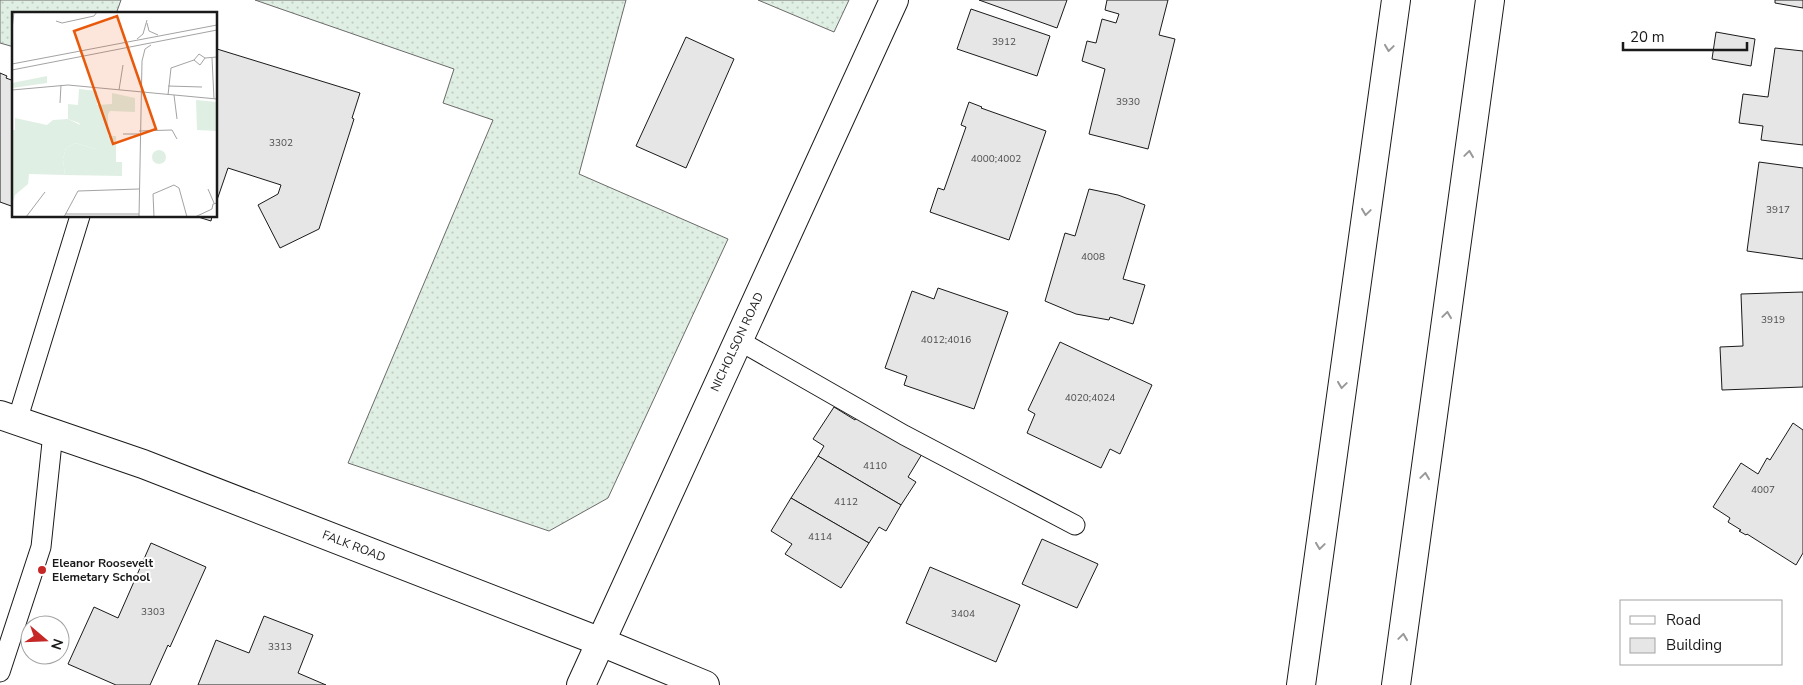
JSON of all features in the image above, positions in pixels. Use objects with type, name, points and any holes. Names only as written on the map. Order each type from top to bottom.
[{"type":"main road","name":"NICHOLSON ROAD","points":[[581,685],[894,0]]},
{"type":"main road","points":[[1301,685],[1396,0]]},
{"type":"main road","points":[[1396,685],[1490,0]]},
{"type":"main road","name":"FALK ROAD","points":[[8,418],[143,464],[601,642],[705,685]]},
{"type":"lane","points":[[8,418],[79,218]]},
{"type":"lane","points":[[738,340],[904,435],[1074,525]]},
{"type":"lane","points":[[0,672],[41,547],[53,433]]},
{"type":"green space","points":[[0,0],[121,0],[117,12],[12,12],[12,46],[0,43]]},
{"type":"green space","points":[[255,0],[626,0],[579,174],[728,239],[608,498],[549,531],[348,463],[493,120],[443,103],[454,69]]},
{"type":"green space","points":[[758,0],[849,0],[834,32]]},
{"type":"building","points":[[979,0],[1067,0],[1057,28]]},
{"type":"building","points":[[1107,0],[1168,0],[1159,35],[1175,39],[1148,149],[1089,134],[1105,69],[1082,61],[1087,41],[1096,43],[1102,19],[1116,23],[1119,14],[1105,10]]},
{"type":"building","points":[[1775,0],[1803,0],[1803,8],[1775,3]]},
{"type":"building","points":[[971,9],[1050,36],[1037,76],[957,49]]},
{"type":"building","points":[[1716,32],[1755,39],[1751,66],[1712,59]]},
{"type":"building","points":[[686,37],[734,59],[686,168],[636,146]]},
{"type":"building","points":[[1775,48],[1803,51],[1803,145],[1761,140],[1763,126],[1739,123],[1743,94],[1768,97]]},
{"type":"building","points":[[218,49],[360,93],[352,118],[354,119],[319,229],[280,248],[258,205],[278,194],[281,185],[228,168],[218,197]]},
{"type":"building","points":[[0,73],[12,80],[12,206],[0,202]]},
{"type":"building","points":[[969,102],[1046,131],[1009,240],[930,212],[938,188],[944,190],[966,127],[961,125]]},
{"type":"building","points":[[1759,162],[1803,168],[1803,259],[1747,251]]},
{"type":"building","points":[[1089,189],[1118,195],[1145,205],[1123,279],[1145,285],[1133,324],[1110,317],[1109,320],[1076,314],[1045,301],[1065,233],[1075,236]]},
{"type":"building","points":[[938,288],[1008,312],[974,409],[904,385],[907,376],[885,368],[912,291],[934,299]]},
{"type":"building","points":[[1803,292],[1803,387],[1722,390],[1720,347],[1743,346],[1741,294]]},
{"type":"building","points":[[1060,342],[1152,385],[1120,454],[1110,449],[1101,468],[1027,433],[1035,414],[1028,410]]},
{"type":"building","points":[[834,407],[855,420],[858,414],[922,454],[908,477],[916,482],[901,505],[818,456],[824,446],[813,439]]},
{"type":"building","points":[[1793,423],[1803,430],[1803,553],[1796,565],[1747,534],[1739,531],[1741,530],[1728,522],[1730,518],[1713,507],[1741,463],[1758,474],[1767,458],[1770,460]]},
{"type":"building","points":[[818,456],[901,505],[886,531],[879,527],[869,543],[791,498]]},
{"type":"building","points":[[791,498],[869,543],[841,588],[785,554],[792,544],[771,531]]},
{"type":"building","points":[[1042,539],[1098,564],[1077,608],[1022,584]]},
{"type":"building","points":[[151,543],[206,567],[170,647],[168,645],[150,685],[116,685],[70,665],[70,660],[94,607],[118,618]]},
{"type":"building","points":[[930,567],[1020,605],[996,662],[906,623]]},
{"type":"building","points":[[264,616],[313,635],[298,673],[326,685],[198,685],[216,640],[249,653]]},
{"type":"place","name":"Eleanor Roosevelt Elemetary School","points":[[42,570]]}]
